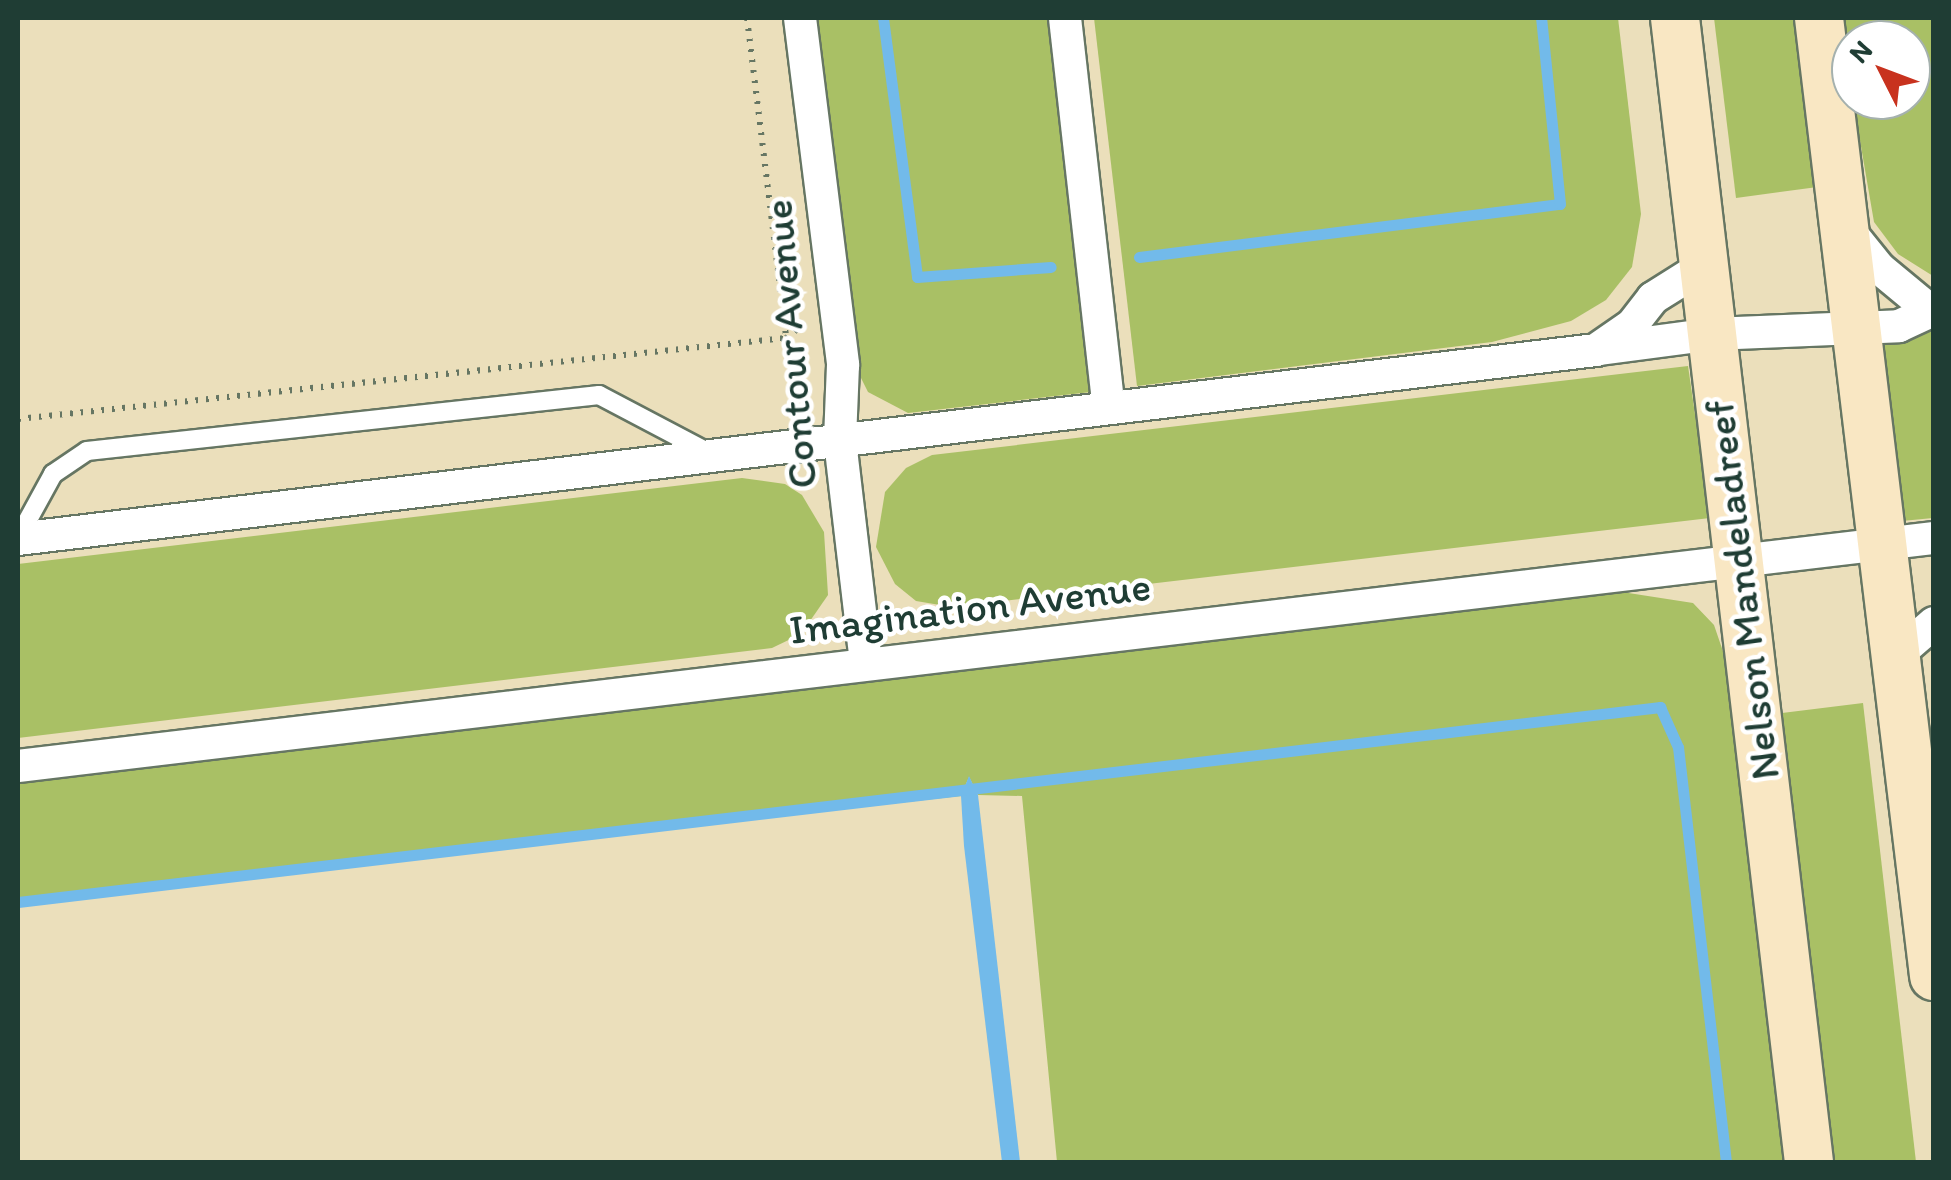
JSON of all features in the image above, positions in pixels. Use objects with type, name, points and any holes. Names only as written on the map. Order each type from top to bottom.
[{"type":"main road","name":"Nelson Mandeladreef","points":[[1675,18],[1809,1162]]},
{"type":"main road","points":[[1819,18],[1886,544],[1934,976]]},
{"type":"street","name":"Contour Avenue","points":[[800,18],[843,364],[840,441],[866,662]]},
{"type":"street","points":[[1066,18],[1109,408]]},
{"type":"street","points":[[18,539],[1712,334],[1899,326],[1932,310],[1879,268],[1846,227]]},
{"type":"street","points":[[1596,350],[1632,325],[1653,298],[1704,266]]},
{"type":"street","name":"Imagination Avenue","points":[[18,766],[866,662],[1934,538]]},
{"type":"street","points":[[1897,655],[1934,624]]},
{"type":"lane","points":[[18,539],[53,474],[87,451],[599,394],[709,453]]},
{"type":"path","points":[[747,18],[786,338]]},
{"type":"path","points":[[18,418],[786,338],[833,302]]},
{"type":"green space","points":[[813,18],[1047,18],[1091,392],[908,413],[868,392],[853,362]]},
{"type":"green space","points":[[1094,18],[1618,18],[1641,214],[1632,267],[1606,300],[1571,321],[1492,342],[1137,386]]},
{"type":"green space","points":[[1714,18],[1805,18],[1825,186],[1736,198]]},
{"type":"green space","points":[[1933,18],[1933,276],[1898,254],[1874,222],[1856,120],[1931,120],[1931,20],[1843,20]]},
{"type":"green space","points":[[1933,331],[1933,518],[1902,521],[1878,338]]},
{"type":"green space","points":[[1688,366],[1710,518],[952,607],[916,601],[895,584],[876,547],[885,492],[906,468],[932,455]]},
{"type":"green space","points":[[742,478],[785,484],[802,495],[824,532],[828,595],[801,634],[772,648],[18,738],[18,564]]},
{"type":"green space","points":[[1622,592],[1693,603],[1714,625],[1729,669],[1786,1162],[1057,1162],[1022,796],[978,795],[969,777],[961,796],[18,900],[18,782]]},
{"type":"green space","points":[[1863,703],[1916,1162],[1826,1162],[1774,714]]},
{"type":"water","points":[[969,776],[978,795],[1020,1162],[1002,1162],[964,846],[961,796]]},
{"type":"waterway","points":[[883,18],[917,277],[1051,267]]},
{"type":"waterway","points":[[1139,257],[1560,204],[1541,18]]},
{"type":"waterway","points":[[18,902],[1660,707],[1678,747],[1726,1162]]}]
